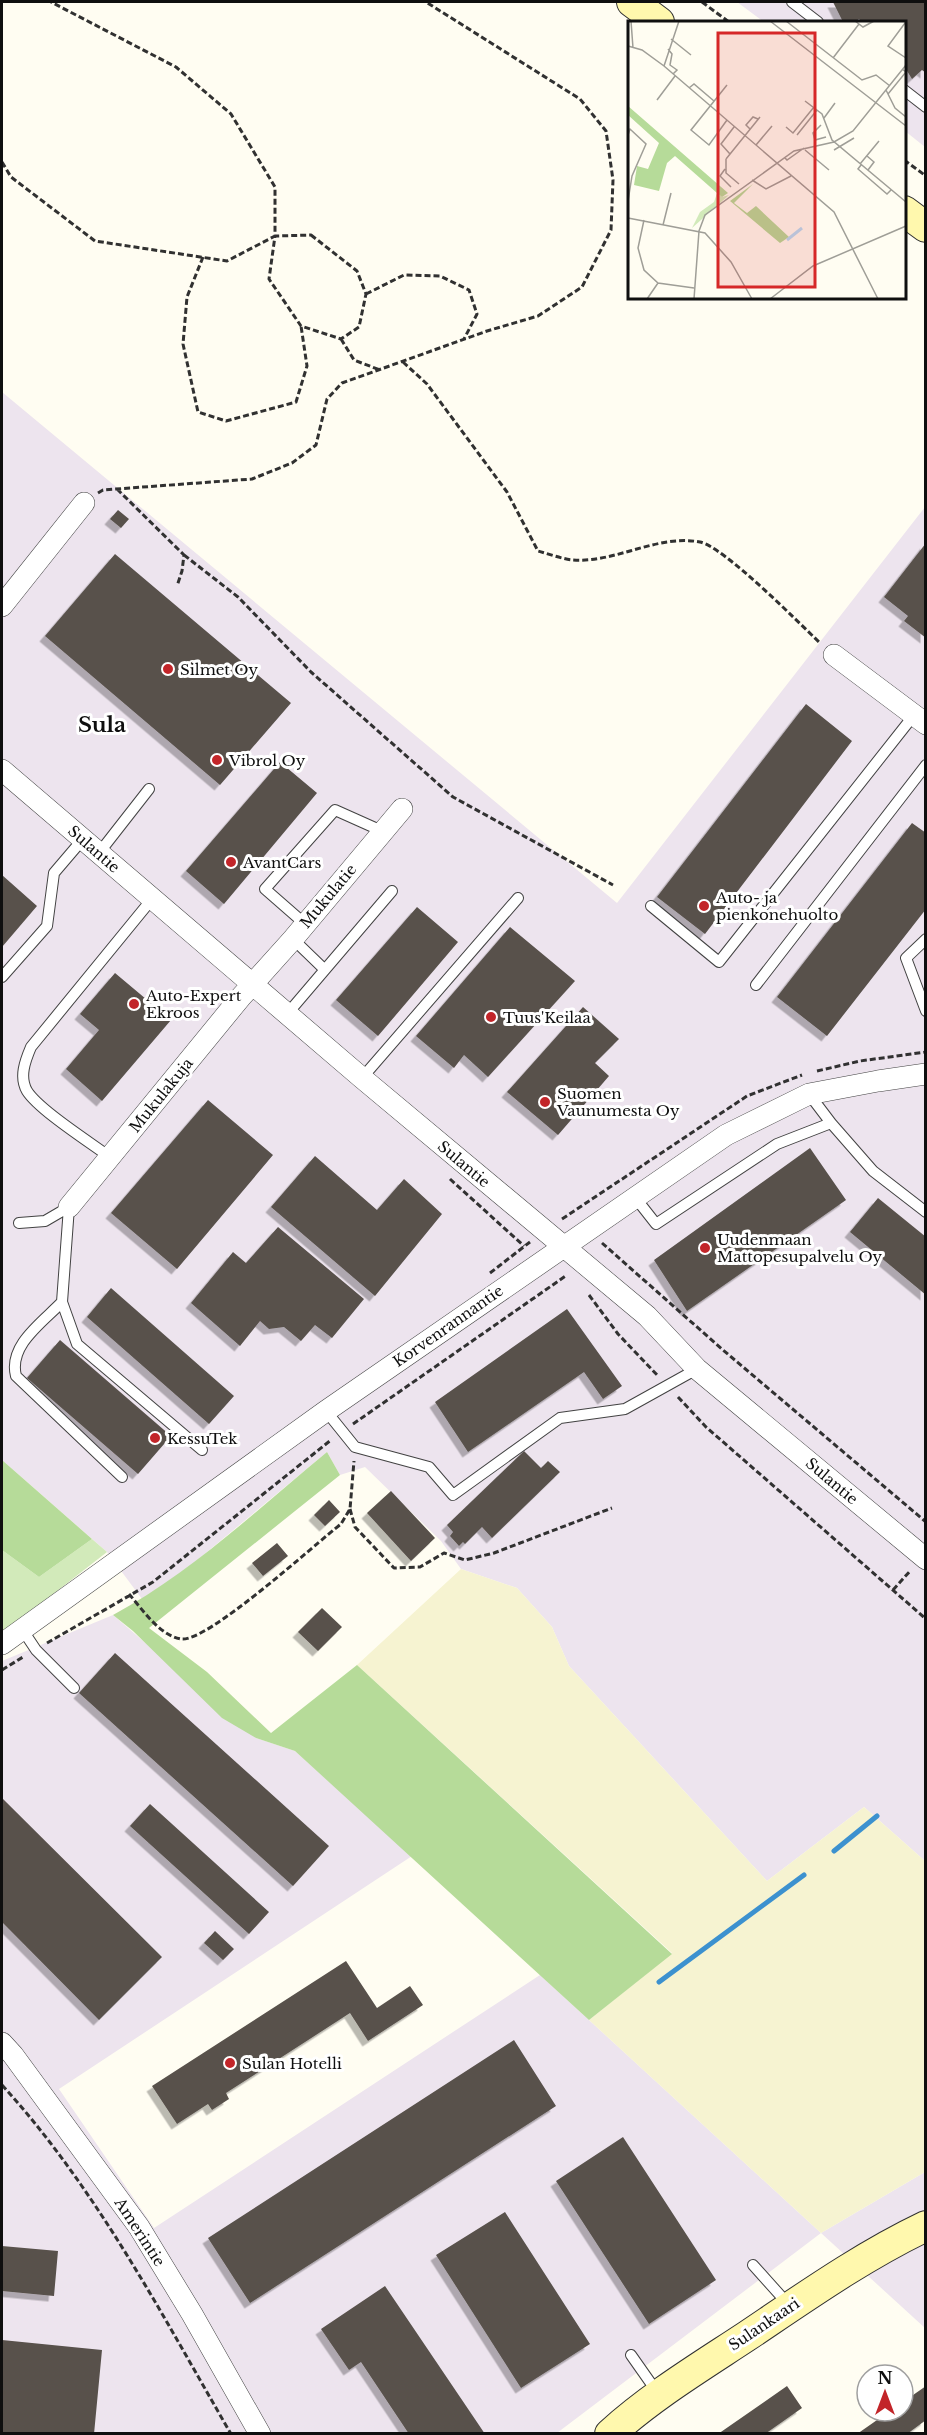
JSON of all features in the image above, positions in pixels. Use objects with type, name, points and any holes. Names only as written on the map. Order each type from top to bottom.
[{"type":"street","points":[[632,2],[658,21]]},
{"type":"street","points":[[906,212],[926,227]]},
{"type":"street","points":[[2,606],[84,503]]},
{"type":"street","points":[[834,655],[920,720]]},
{"type":"street","name":"Sulantie","points":[[2,770],[362,1078],[647,1316],[697,1369],[926,1559]]},
{"type":"street","name":"Mukulatie","points":[[254,984],[402,809]]},
{"type":"street","name":"Mukulakuja","points":[[69,1207],[240,998],[254,984]]},
{"type":"street","name":"Korvenrannantie","points":[[2,1644],[326,1411],[634,1196],[726,1135],[809,1094],[926,1074]]},
{"type":"street","name":"Amerintie","points":[[2,2043],[139,2227],[260,2433]]},
{"type":"street","name":"Sulankaari","points":[[610,2433],[639,2408],[790,2307],[905,2236],[926,2226]]},
{"type":"lane","points":[[792,2],[817,21]]},
{"type":"lane","points":[[906,92],[926,107]]},
{"type":"lane","points":[[651,906],[719,962],[920,720]]},
{"type":"lane","points":[[756,985],[926,765]]},
{"type":"lane","points":[[99,853],[149,789]]},
{"type":"lane","points":[[324,969],[299,931],[265,889],[335,810],[382,831]]},
{"type":"lane","points":[[2,977],[47,926],[54,873],[83,839]]},
{"type":"lane","points":[[288,1013],[392,891]]},
{"type":"lane","points":[[362,1078],[518,898]]},
{"type":"lane","points":[[111,1158],[39,1104],[26,1090],[23,1066],[31,1047],[152,899]]},
{"type":"lane","points":[[926,939],[906,958],[926,1011]]},
{"type":"lane","points":[[809,1094],[873,1171],[926,1212]]},
{"type":"lane","points":[[634,1196],[656,1224],[777,1144],[831,1123]]},
{"type":"lane","points":[[19,1223],[45,1221],[69,1207]]},
{"type":"lane","points":[[69,1207],[62,1302],[77,1344],[202,1450]]},
{"type":"lane","points":[[62,1302],[19,1346],[13,1364],[16,1376],[122,1478]]},
{"type":"lane","points":[[326,1411],[355,1447],[429,1467],[453,1495],[560,1418],[625,1409],[697,1369]]},
{"type":"lane","points":[[22,1629],[36,1650],[74,1688]]},
{"type":"lane","points":[[753,2265],[790,2307]]},
{"type":"lane","points":[[631,2355],[658,2395]]},
{"type":"path","points":[[51,2],[176,67],[231,114],[275,187],[275,236],[269,279],[301,326],[307,366],[296,402],[226,421],[198,412],[183,344],[187,297],[203,257]]},
{"type":"path","points":[[84,503],[103,490],[252,479],[292,463],[316,445],[327,399],[342,383],[403,363],[464,339],[538,316],[582,287],[611,230],[613,180],[606,130],[580,99],[426,2]]},
{"type":"path","points":[[702,2],[728,21]]},
{"type":"path","points":[[906,161],[926,176]]},
{"type":"path","points":[[2,162],[11,177],[95,241],[227,261],[275,236],[311,235],[357,271],[366,294],[359,327],[341,339]]},
{"type":"path","points":[[366,294],[404,274],[440,276],[469,290],[477,314],[464,339]]},
{"type":"path","points":[[301,326],[341,339],[354,360],[381,370]]},
{"type":"path","points":[[403,363],[427,384],[507,492],[538,552],[574,560],[609,556],[674,540],[702,543],[725,556],[834,655]]},
{"type":"path","points":[[117,489],[184,555],[238,597],[312,672],[453,797],[613,885]]},
{"type":"path","points":[[177,586],[184,555]]},
{"type":"path","points":[[2,1670],[153,1582],[342,1432],[411,1381],[584,1263],[600,1241],[723,1350],[926,1522]]},
{"type":"path","points":[[585,1289],[618,1334],[706,1426],[926,1619]]},
{"type":"path","points":[[355,1447],[351,1509],[355,1527],[394,1568],[420,1567],[444,1553],[465,1560],[494,1553],[612,1508]]},
{"type":"path","points":[[129,1594],[158,1626],[169,1634],[182,1639],[196,1637],[223,1620],[341,1524],[351,1509]]},
{"type":"path","points":[[2,2085],[28,2114],[119,2241],[231,2433]]},
{"type":"shaded area","points":[[737,2],[925,2],[925,147],[906,132],[906,21],[763,21]]},
{"type":"shaded area","points":[[2,392],[617,903],[925,507],[925,1861],[864,1807],[767,1881],[569,1666],[552,1627],[517,1588],[461,1569],[441,1541],[365,1467],[340,1475],[327,1452],[183,1572],[142,1599],[107,1552],[2,1460]]},
{"type":"shaded area","points":[[461,1569],[517,1588],[552,1627],[569,1666],[767,1881],[864,1807],[925,1861],[925,2172],[821,2233],[589,2020],[672,1953],[357,1665]]},
{"type":"shaded area","points":[[113,1615],[256,1738],[295,1751],[412,1856],[59,2089],[154,2228],[540,1975],[821,2233],[557,2433],[2,2434],[2,1661]]},
{"type":"shaded area","points":[[925,2172],[925,2328],[821,2233]]},
{"type":"green space","points":[[327,1452],[340,1475],[149,1628],[207,1672],[271,1733],[357,1665],[672,1954],[589,2020],[295,1751],[256,1738],[222,1718],[133,1631],[113,1615],[197,1560]]},
{"type":"green space","points":[[2,1460],[92,1539],[39,1577],[2,1550]]},
{"type":"green space","points":[[92,1539],[107,1552],[2,1634],[2,1550],[39,1577]]},
{"type":"building","points":[[833,2],[926,2],[926,73],[922,70],[912,79],[906,69],[906,21],[861,21],[859,19],[842,21]]},
{"type":"building","points":[[118,510],[129,519],[121,528],[110,519]]},
{"type":"building","points":[[926,543],[926,638],[904,621],[908,616],[884,597]]},
{"type":"building","name":"Silmet Oy","points":[[115,554],[291,703],[220,785],[45,636]]},
{"type":"building","points":[[806,704],[852,741],[705,934],[657,897]]},
{"type":"building","points":[[280,762],[317,793],[224,904],[186,871]]},
{"type":"building","points":[[912,823],[926,833],[926,909],[827,1036],[777,997]]},
{"type":"building","points":[[2,875],[37,906],[2,947]]},
{"type":"building","points":[[417,907],[458,942],[378,1036],[336,1000]]},
{"type":"building","points":[[510,927],[575,981],[488,1077],[464,1055],[454,1068],[416,1036]]},
{"type":"building","points":[[115,973],[171,1020],[102,1101],[66,1069],[99,1030],[80,1014]]},
{"type":"building","points":[[583,1007],[619,1039],[595,1063],[609,1076],[558,1135],[507,1092]]},
{"type":"building","points":[[208,1100],[273,1155],[177,1269],[111,1213]]},
{"type":"building","points":[[810,1148],[846,1200],[687,1311],[654,1260]]},
{"type":"building","points":[[315,1156],[377,1210],[404,1179],[442,1214],[375,1296],[271,1207]]},
{"type":"building","points":[[878,1198],[926,1237],[926,1295],[850,1232]]},
{"type":"building","points":[[278,1227],[364,1299],[332,1338],[315,1325],[301,1341],[284,1327],[269,1329],[260,1321],[240,1346],[191,1303],[233,1252],[246,1263]]},
{"type":"building","points":[[111,1288],[234,1396],[209,1424],[87,1317]]},
{"type":"building","points":[[567,1309],[622,1386],[603,1399],[584,1372],[468,1452],[435,1402]]},
{"type":"building","points":[[60,1340],[171,1436],[138,1474],[27,1378]]},
{"type":"building","points":[[524,1451],[541,1468],[548,1461],[560,1472],[492,1538],[482,1527],[465,1544],[463,1542],[459,1546],[450,1536],[453,1532],[447,1525]]},
{"type":"building","points":[[391,1491],[435,1538],[411,1561],[367,1513]]},
{"type":"building","points":[[329,1500],[340,1512],[325,1526],[314,1515]]},
{"type":"building","points":[[277,1543],[288,1556],[263,1576],[252,1563]]},
{"type":"building","points":[[322,1608],[342,1627],[318,1651],[298,1632]]},
{"type":"building","points":[[115,1653],[329,1846],[293,1886],[79,1693]]},
{"type":"building","points":[[2,1798],[162,1957],[99,2020],[2,1922]]},
{"type":"building","points":[[150,1804],[269,1912],[249,1934],[130,1826]]},
{"type":"building","points":[[215,1931],[234,1949],[223,1960],[204,1943]]},
{"type":"building","name":"Sulan Hotelli","points":[[346,1961],[377,2008],[410,1986],[423,2005],[368,2041],[350,2013],[226,2093],[229,2099],[212,2110],[208,2104],[177,2124],[152,2086]]},
{"type":"building","points":[[514,2040],[556,2106],[250,2303],[208,2238]]},
{"type":"building","points":[[623,2137],[716,2280],[649,2324],[556,2181]]},
{"type":"building","points":[[505,2212],[590,2344],[521,2388],[436,2255]]},
{"type":"building","points":[[2,2246],[58,2251],[54,2296],[2,2291]]},
{"type":"building","points":[[385,2286],[485,2434],[409,2434],[361,2362],[349,2370],[321,2329]]},
{"type":"building","points":[[2,2340],[102,2350],[94,2434],[2,2434]]},
{"type":"building","points":[[787,2386],[802,2408],[765,2434],[718,2434]]},
{"type":"building","points":[[926,2386],[926,2420],[907,2434],[857,2434],[873,2423],[915,2423],[915,2394]]},
{"type":"waterway","points":[[834,1851],[877,1816]]},
{"type":"waterway","points":[[659,1982],[804,1875]]},
{"type":"place","name":"Silmet Oy","points":[[168,669]]},
{"type":"place","name":"Vibrol Oy","points":[[217,760]]},
{"type":"place","name":"AvantCars","points":[[231,862]]},
{"type":"place","name":"Auto- ja pienkonehuolto","points":[[704,906]]},
{"type":"place","name":"Auto-Expert Ekroos","points":[[134,1004]]},
{"type":"place","name":"Tuus'Keilaa","points":[[491,1017]]},
{"type":"place","name":"Suomen Vaunumesta Oy","points":[[545,1102]]},
{"type":"place","name":"Uudenmaan Mattopesupalvelu Oy","points":[[705,1248]]},
{"type":"place","name":"KessuTek","points":[[155,1438]]},
{"type":"place","name":"Sulan Hotelli","points":[[230,2063]]},
{"type":"district","name":"Sula","points":[[102,725]]}]
